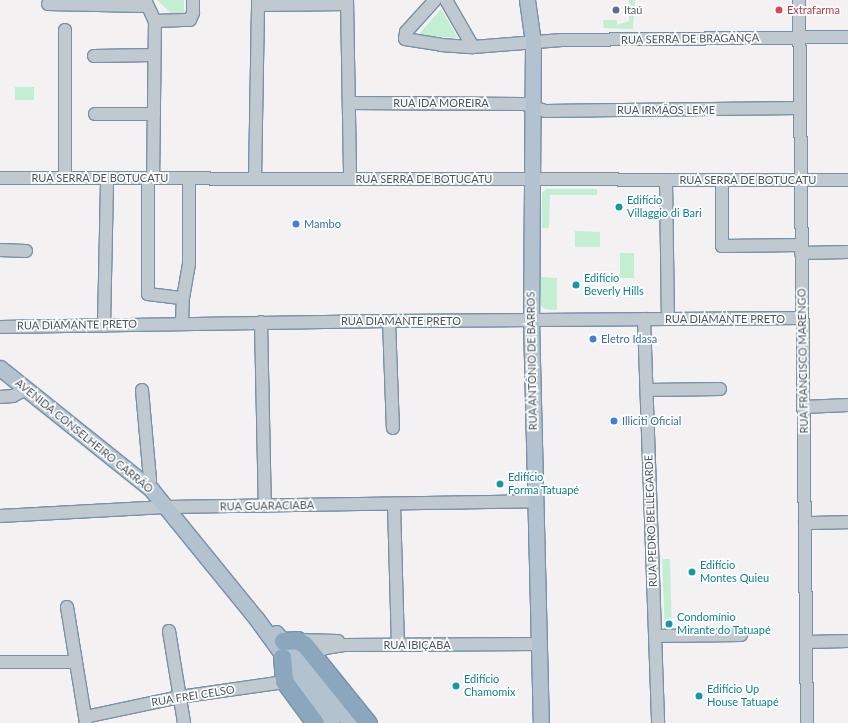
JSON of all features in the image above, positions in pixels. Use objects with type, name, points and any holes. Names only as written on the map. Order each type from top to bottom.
[{"type":"highway","points":[[315,723],[284,681],[287,646],[305,645],[309,671],[368,723]]},
{"type":"main road","name":"RUA ANTÔNIO DE BARROS","points":[[526,2],[533,42],[534,107],[531,320],[541,723]]},
{"type":"main road","name":"AVENIDA CONSELHEIRO CARRÃO","points":[[0,368],[147,485],[256,618],[287,646],[309,671]]},
{"type":"main road","points":[[309,671],[332,723]]},
{"type":"main road","points":[[309,671],[351,723]]},
{"type":"street","points":[[155,21],[190,20],[193,13],[193,0]]},
{"type":"street","name":"RUA SERRA DE BRAGANÇA","points":[[436,0],[406,32],[405,39],[441,45],[473,47],[533,42],[848,37]]},
{"type":"street","points":[[446,0],[473,47]]},
{"type":"street","name":"RUA FRANCISCO MARENGO","points":[[800,0],[800,180],[807,723]]},
{"type":"street","points":[[255,179],[258,2],[347,2],[350,179]]},
{"type":"street","points":[[48,4],[146,3],[155,21],[154,114],[150,178],[148,294],[183,298]]},
{"type":"street","points":[[65,30],[65,178]]},
{"type":"street","points":[[94,56],[154,55]]},
{"type":"street","name":"RUA IDA MOREIRA","points":[[349,103],[524,104],[534,107]]},
{"type":"street","name":"RUA IRMÃOS LEME","points":[[534,107],[546,110],[800,108]]},
{"type":"street","points":[[95,114],[154,114]]},
{"type":"street","name":"RUA SERRA DE BOTUCATU","points":[[0,178],[848,180]]},
{"type":"street","points":[[104,326],[107,178]]},
{"type":"street","points":[[182,323],[183,298],[189,264],[189,178]]},
{"type":"street","points":[[666,180],[668,319]]},
{"type":"street","points":[[722,180],[722,246],[848,252]]},
{"type":"street","points":[[0,250],[26,250]]},
{"type":"street","name":"RUA DIAMANTE PRETO","points":[[0,327],[261,322],[802,318]]},
{"type":"street","name":"RUA PEDRO BELLEGARDE","points":[[644,319],[658,723]]},
{"type":"street","points":[[389,321],[393,428]]},
{"type":"street","points":[[261,322],[265,506]]},
{"type":"street","points":[[0,397],[13,396],[26,389]]},
{"type":"street","points":[[647,390],[720,389]]},
{"type":"street","points":[[142,390],[150,480],[147,485]]},
{"type":"street","points":[[804,407],[848,405]]},
{"type":"street","name":"RUA GUARACIABA","points":[[0,516],[166,507],[535,501]]},
{"type":"street","points":[[394,504],[398,645]]},
{"type":"street","points":[[805,523],[848,522]]},
{"type":"street","points":[[67,608],[85,720]]},
{"type":"street","points":[[169,631],[184,723]]},
{"type":"street","points":[[655,636],[741,635]]},
{"type":"street","points":[[287,646],[337,640],[344,645]]},
{"type":"street","points":[[806,642],[848,641]]},
{"type":"street","name":"RUA IBIÇABA","points":[[309,671],[325,648],[344,645],[539,644]]},
{"type":"street","points":[[0,662],[76,662]]},
{"type":"street","name":"RUA FREI CELSO","points":[[85,720],[179,698],[284,681],[309,671]]},
{"type":"green space","points":[[157,0],[184,0],[184,14],[172,14]]},
{"type":"green space","points":[[629,0],[635,0],[633,29],[604,28],[603,20],[617,20],[617,25],[629,21]]},
{"type":"green space","points":[[441,9],[458,38],[418,35]]},
{"type":"green space","points":[[15,87],[34,87],[34,100],[15,100]]},
{"type":"green space","points":[[546,189],[597,189],[597,195],[550,195],[549,228],[542,228],[542,193]]},
{"type":"green space","points":[[575,231],[600,232],[600,247],[575,247]]},
{"type":"green space","points":[[620,253],[634,253],[634,278],[620,278]]},
{"type":"green space","points":[[541,277],[557,278],[557,310],[545,309],[541,306]]},
{"type":"green space","points":[[662,559],[670,559],[672,634],[665,634]]},
{"type":"place","name":"Itaú","points":[[616,10]]},
{"type":"place","name":"Extrafarma","points":[[779,10]]},
{"type":"place","name":"Edifício Villaggio di Bari","points":[[619,207]]},
{"type":"place","name":"Mambo","points":[[296,224]]},
{"type":"place","name":"Edifício Beverly Hills","points":[[576,285]]},
{"type":"place","name":"Eletro Idasa","points":[[593,339]]},
{"type":"place","name":"Illiciti Oficial","points":[[614,421]]},
{"type":"place","name":"Edifício Forma Tatuapé","points":[[500,484]]},
{"type":"place","name":"Edifício Montes Quieu","points":[[692,572]]},
{"type":"place","name":"Condomínio Mirante do Tatuapé","points":[[669,624]]},
{"type":"place","name":"Edifício Chamomix","points":[[456,686]]},
{"type":"place","name":"Edifício Up House Tatuapé","points":[[699,696]]}]
